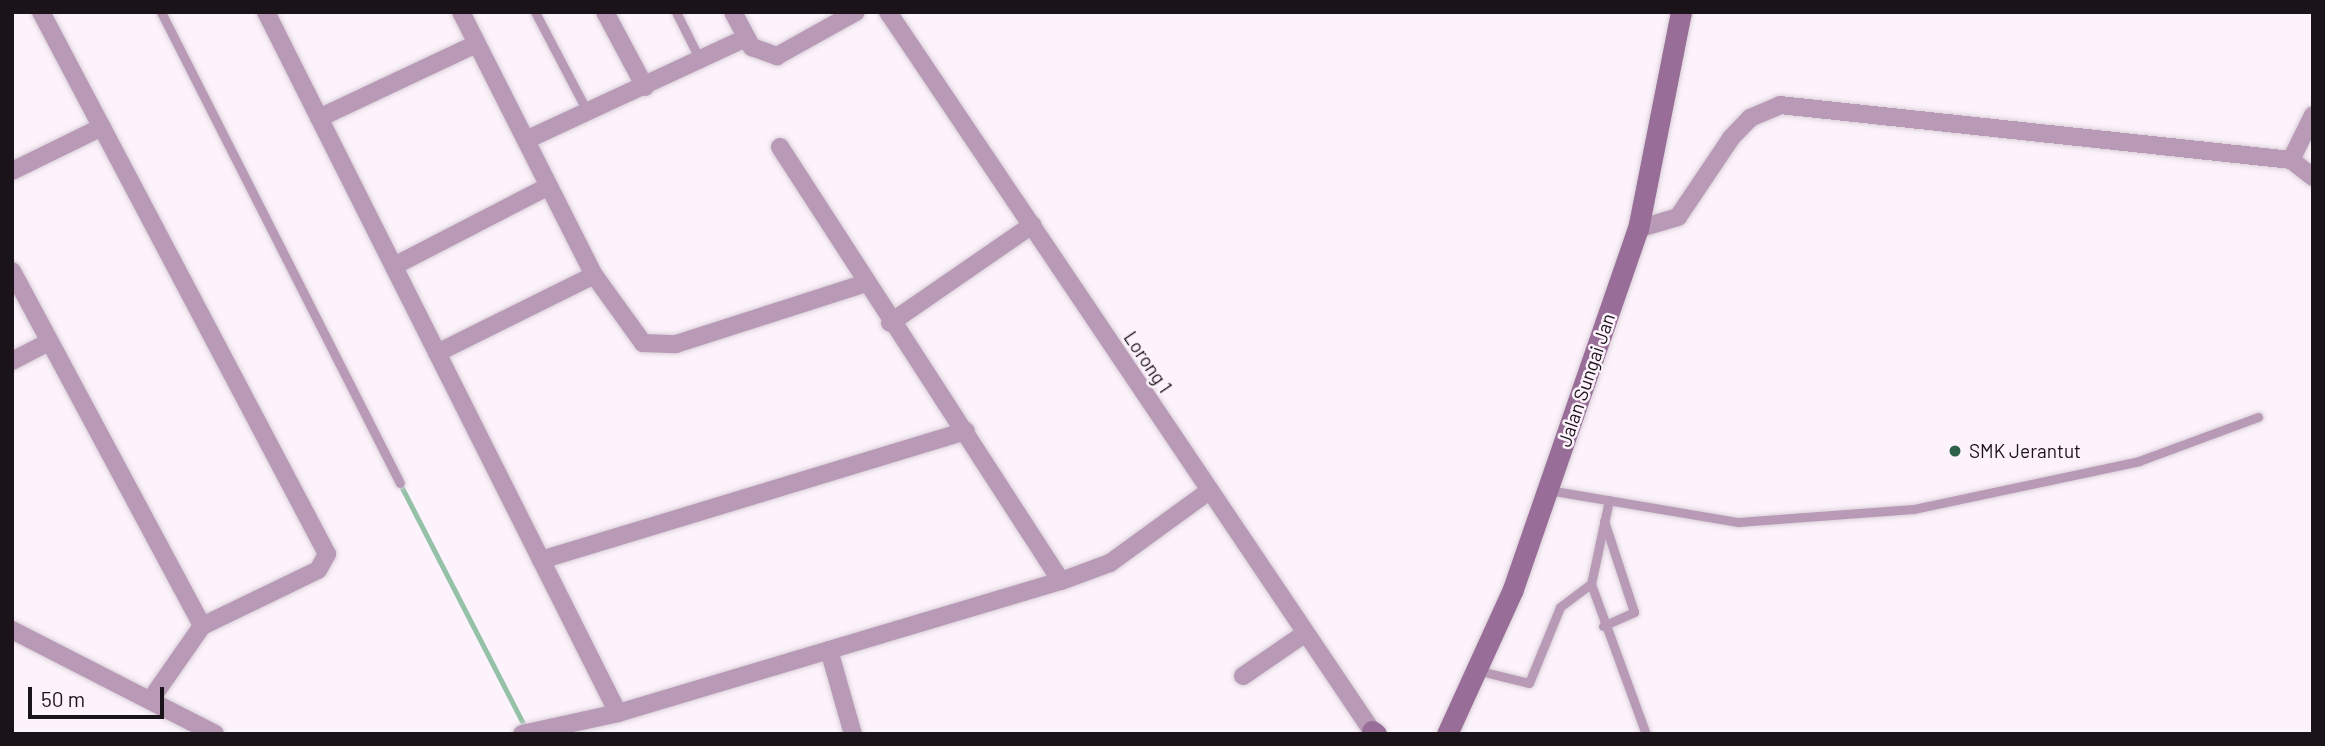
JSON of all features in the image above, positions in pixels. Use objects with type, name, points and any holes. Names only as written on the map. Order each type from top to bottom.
[{"type":"main road","name":"Jalan Sungai Jan","points":[[1447,734],[1480,670],[1548,490],[1638,229],[1681,12]]},
{"type":"street","points":[[41,12],[325,542],[318,570],[202,626],[151,699]]},
{"type":"street","points":[[266,12],[618,713]]},
{"type":"street","points":[[461,12],[594,275],[636,336],[658,346],[863,284]]},
{"type":"street","points":[[605,12],[645,87]]},
{"type":"street","points":[[733,12],[746,38],[760,52],[777,55],[856,12]]},
{"type":"street","name":"Lorong 1","points":[[888,12],[1304,634],[1374,733]]},
{"type":"street","points":[[526,140],[746,38]]},
{"type":"street","points":[[319,118],[477,44]]},
{"type":"street","points":[[1638,229],[1678,217],[1731,138],[1750,118],[1780,105],[2291,160],[2313,177]]},
{"type":"street","points":[[2291,160],[2313,115]]},
{"type":"street","points":[[12,171],[102,127]]},
{"type":"street","points":[[780,148],[863,284],[966,432],[1061,581]]},
{"type":"street","points":[[394,266],[549,186]]},
{"type":"street","points":[[891,323],[1032,225]]},
{"type":"street","points":[[12,271],[202,626]]},
{"type":"street","points":[[437,354],[594,275]]},
{"type":"street","points":[[12,361],[49,342]]},
{"type":"street","points":[[541,560],[966,432]]},
{"type":"street","points":[[526,733],[618,713],[1061,581],[1110,563],[1209,491]]},
{"type":"street","points":[[12,630],[215,734]]},
{"type":"street","points":[[1243,676],[1304,634]]},
{"type":"street","points":[[829,650],[853,734]]},
{"type":"lane","points":[[161,12],[400,483]]},
{"type":"lane","points":[[536,12],[588,113]]},
{"type":"lane","points":[[676,12],[700,60]]},
{"type":"lane","points":[[1548,490],[1738,522],[1914,509],[2139,461],[2258,417]]},
{"type":"lane","points":[[1609,500],[1591,584],[1603,626],[1646,734]]},
{"type":"lane","points":[[1603,626],[1634,612],[1604,520]]},
{"type":"lane","points":[[1480,670],[1529,683],[1560,607],[1591,584]]},
{"type":"waterway","points":[[399,482],[526,729]]},
{"type":"place","name":"SMK Jerantut","points":[[1955,451]]}]
